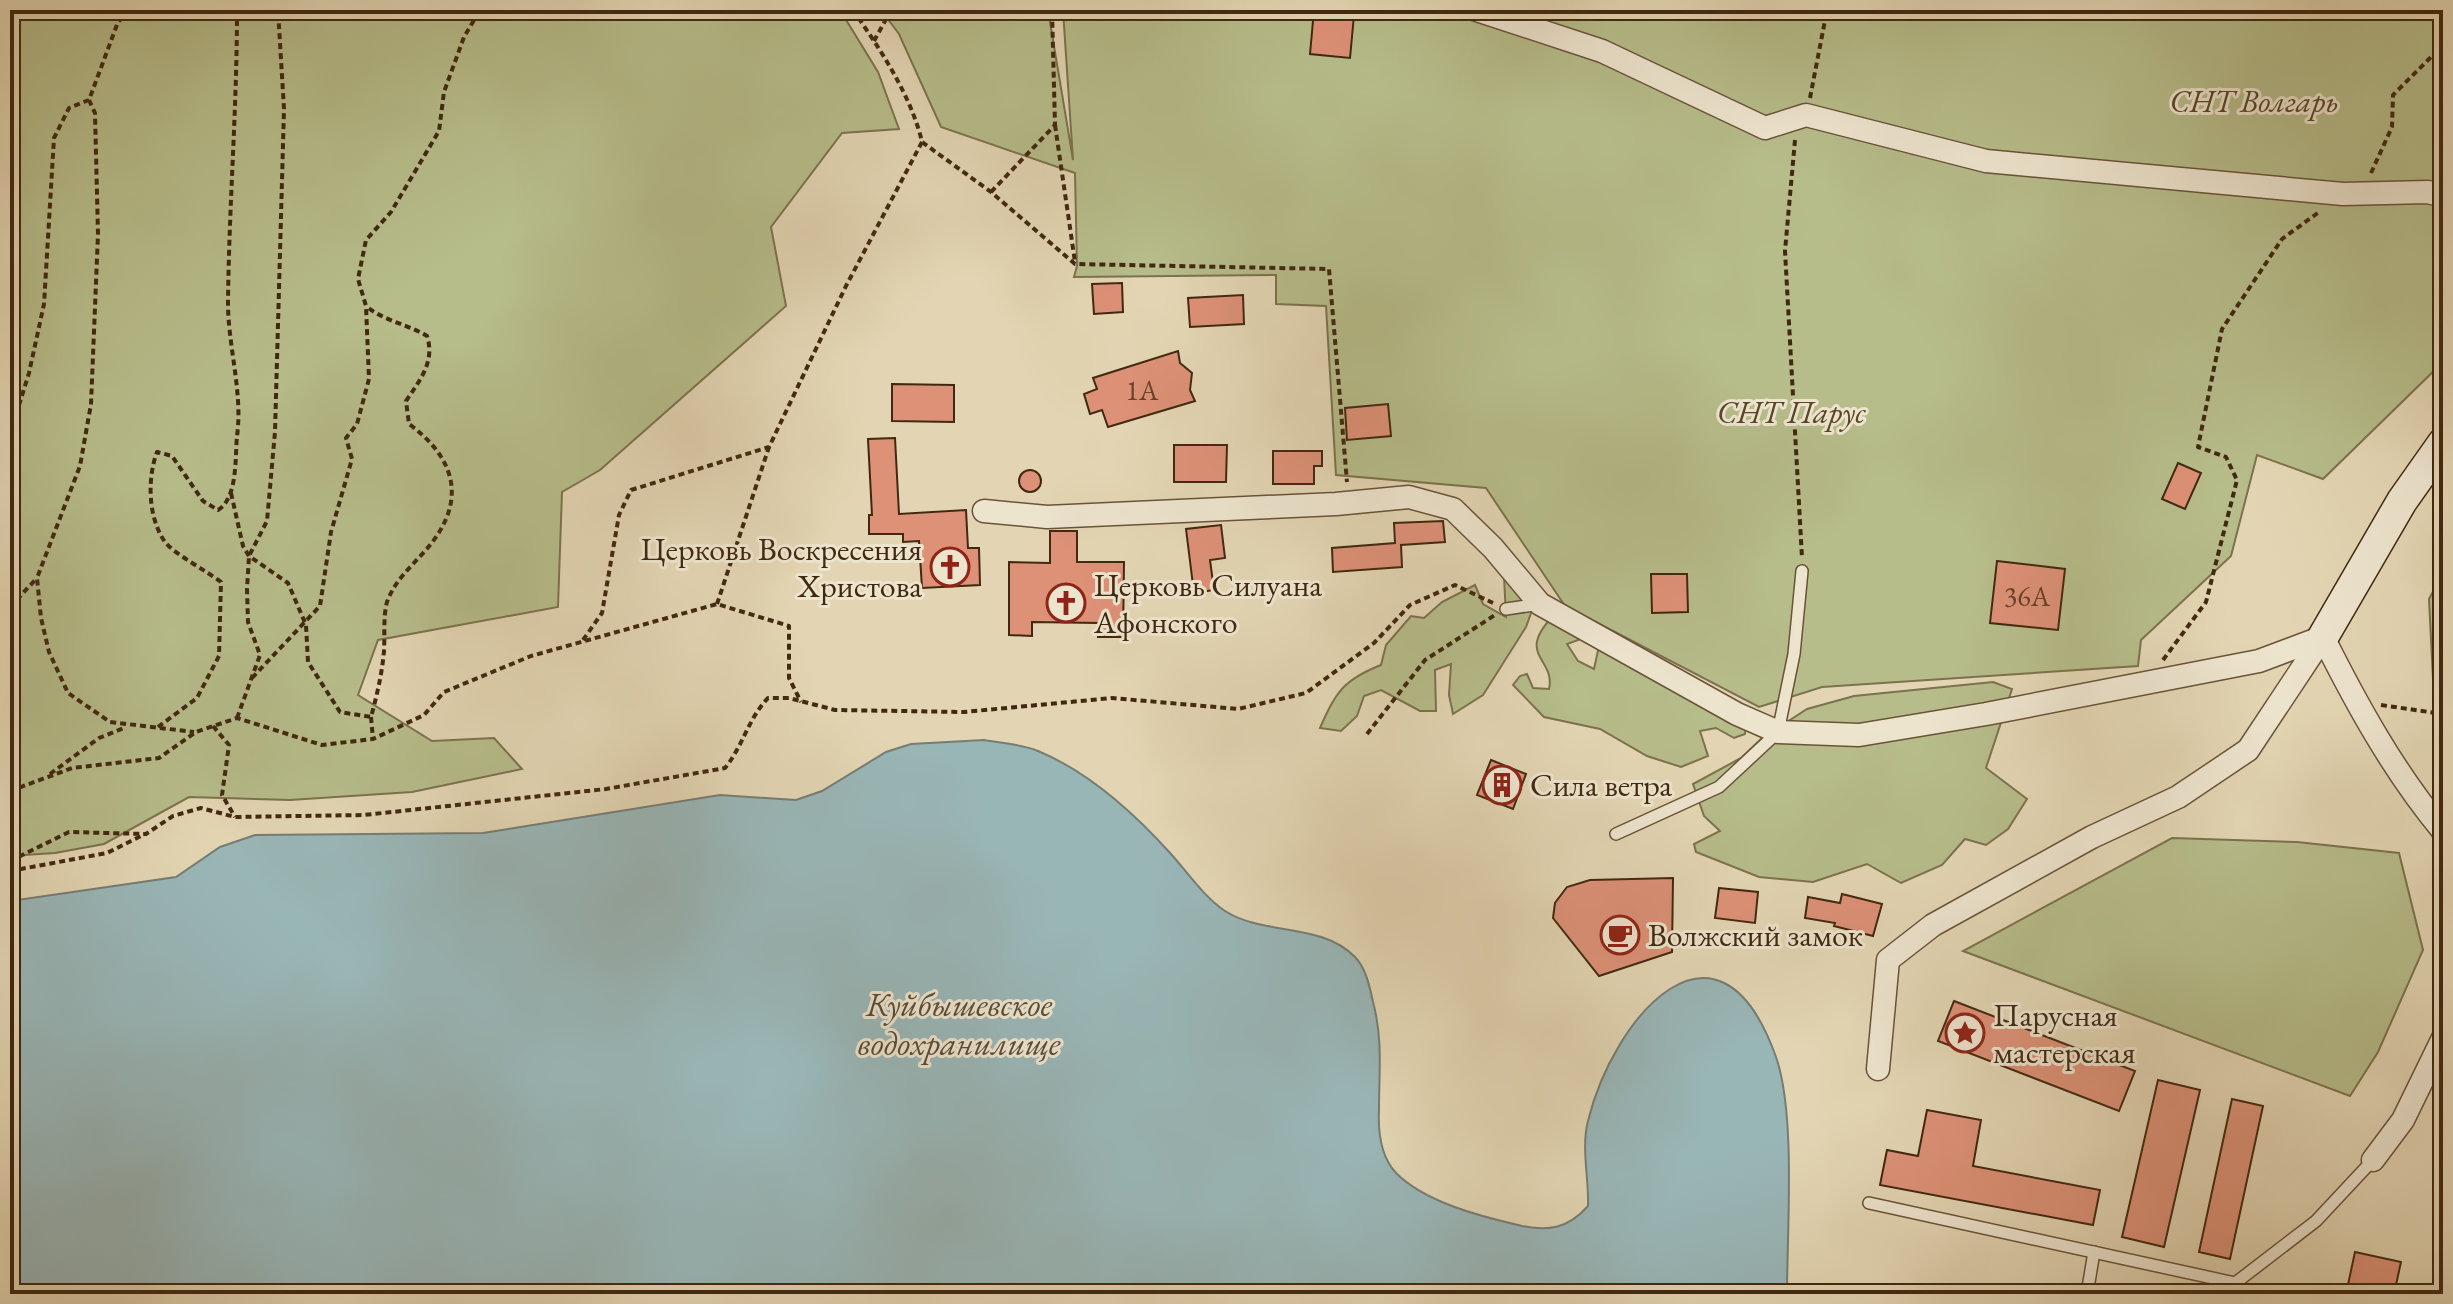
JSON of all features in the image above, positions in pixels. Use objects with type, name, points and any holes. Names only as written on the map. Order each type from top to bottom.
[{"type":"street","points":[[1477,10],[1602,51],[1765,128],[1806,115],[1986,161],[2343,194],[2428,192],[2443,196]]},
{"type":"street","points":[[1878,1069],[1888,960],[1933,925],[2092,837],[2178,797],[2248,750],[2323,637],[2402,501],[2443,443]]},
{"type":"street","points":[[984,511],[1047,517],[1348,503],[1409,497],[1453,509],[1493,548],[1540,604],[1737,714],[1778,732],[1859,735],[2145,685],[2259,661],[2323,637]]},
{"type":"street","points":[[2323,637],[2355,701],[2442,835]]},
{"type":"street","points":[[2373,1160],[2403,1120],[2443,1038]]},
{"type":"lane","points":[[1616,834],[1719,787],[1778,732],[1794,654],[1802,571]]},
{"type":"lane","points":[[1506,609],[1540,604]]},
{"type":"lane","points":[[2221,1294],[2316,1221],[2373,1160]]},
{"type":"lane","points":[[1869,1203],[2235,1283]]},
{"type":"lane","points":[[2087,1294],[2094,1252]]},
{"type":"path","points":[[10,607],[37,578],[80,466],[91,404],[98,234],[95,113],[89,100],[118,22],[131,10]]},
{"type":"path","points":[[158,727],[197,698],[219,656],[221,582],[166,544],[153,517],[152,466],[157,452],[172,456],[203,501],[218,510],[225,505],[231,491],[238,429],[228,305],[237,114],[237,10]]},
{"type":"path","points":[[237,718],[260,655],[248,622],[249,556],[267,521],[275,432],[284,109],[278,10]]},
{"type":"path","points":[[252,678],[306,625],[320,606],[331,532],[352,459],[346,438],[357,424],[369,379],[366,306],[358,279],[366,240],[391,212],[439,131],[444,92],[464,37],[480,10]]},
{"type":"path","points":[[853,10],[874,41],[917,121],[922,142],[991,192],[1075,264],[1329,269],[1348,503]]},
{"type":"path","points":[[874,41],[891,10]]},
{"type":"path","points":[[1052,10],[1055,125],[1075,264]]},
{"type":"path","points":[[1802,571],[1785,251],[1792,156],[1795,139],[1806,115],[1827,10]]},
{"type":"path","points":[[2145,685],[2206,602],[2237,480],[2226,457],[2198,447],[2222,329],[2282,239],[2371,173],[2392,127],[2393,95],[2443,45]]},
{"type":"path","points":[[10,434],[29,373],[44,304],[54,138],[69,108],[89,100]]},
{"type":"path","points":[[991,192],[1055,125]]},
{"type":"path","points":[[717,604],[769,447],[846,286],[922,142]]},
{"type":"path","points":[[366,306],[385,319],[411,326],[427,336],[432,352],[421,379],[406,401],[409,424],[431,440],[447,461],[451,485],[447,512],[438,534],[410,564],[387,603],[379,686],[371,717],[373,739]]},
{"type":"path","points":[[582,642],[602,613],[619,515],[631,490],[769,447]]},
{"type":"path","points":[[231,491],[243,546],[249,556],[288,583],[306,625],[308,662],[329,696],[340,712],[371,717]]},
{"type":"path","points":[[37,578],[49,652],[68,693],[110,722],[126,727],[196,732]]},
{"type":"path","points":[[10,871],[107,853],[146,834],[173,816],[201,808],[235,817],[418,810],[606,789],[725,768],[736,754],[754,713],[768,698],[835,710],[964,712],[1112,698],[1238,709],[1306,693],[1374,643],[1410,605],[1455,585],[1506,609]]},
{"type":"path","points":[[10,791],[72,768],[159,758],[196,732],[237,718],[322,745],[373,739],[424,715],[444,692],[531,656],[717,604],[789,626],[789,678],[801,702]]},
{"type":"path","points":[[1367,734],[1425,660],[1506,609]]},
{"type":"path","points":[[2355,701],[2443,714]]},
{"type":"path","points":[[213,726],[229,745],[222,795],[235,817]]},
{"type":"path","points":[[44,778],[99,738],[126,727]]},
{"type":"path","points":[[10,861],[69,832],[146,834]]},
{"type":"path","points":[[1727,1290],[1787,1285]]},
{"type":"green space","points":[[10,10],[840,10],[878,72],[899,129],[842,133],[771,227],[786,306],[600,470],[562,492],[558,607],[378,640],[358,695],[432,741],[494,738],[522,769],[412,792],[290,800],[189,797],[104,844],[55,853],[10,856]]},
{"type":"green space","name":"СНТ Парус","points":[[881,10],[1048,10],[1073,160],[1063,10],[2443,10],[2443,362],[2323,479],[2257,455],[2231,556],[2141,640],[2138,666],[1822,687],[1759,707],[1565,606],[1486,488],[1336,475],[1326,306],[1276,304],[1276,275],[1074,277],[1077,266],[1075,173],[941,127],[899,34]]},
{"type":"green space","points":[[1524,568],[1539,591],[1526,627],[1483,695],[1453,714],[1449,695],[1451,664],[1435,670],[1436,711],[1420,711],[1381,690],[1364,696],[1357,716],[1341,731],[1320,728],[1336,696],[1349,682],[1381,665],[1386,645],[1411,616],[1424,618],[1442,602],[1475,585],[1483,604],[1506,617],[1504,576]]},
{"type":"green space","points":[[2443,573],[2443,784],[2438,779],[2429,599]]},
{"type":"green space","points":[[1553,616],[1581,639],[1567,644],[1578,661],[1594,669],[1599,646],[1747,710],[1745,734],[1734,738],[1716,728],[1700,731],[1708,756],[1681,767],[1647,756],[1600,729],[1544,717],[1513,685],[1520,676],[1527,674],[1533,688],[1549,689],[1550,679],[1539,656],[1537,640]]},
{"type":"green space","points":[[1993,682],[2012,689],[1986,768],[2027,799],[2008,829],[1986,845],[1965,839],[1942,865],[1901,883],[1867,864],[1813,882],[1759,877],[1696,852],[1694,844],[1720,831],[1704,816],[1693,784],[1741,758],[1761,739],[1807,709],[1854,696]]},
{"type":"green space","points":[[2172,838],[2297,842],[2399,853],[2423,950],[2378,1052],[2350,1096],[1963,951]]},
{"type":"water","name":"Куйбышевское водохранилище","points":[[984,740],[1038,751],[1093,782],[1142,824],[1203,892],[1225,911],[1257,924],[1326,939],[1355,957],[1367,978],[1376,1016],[1380,1056],[1379,1126],[1387,1159],[1396,1173],[1422,1192],[1470,1212],[1538,1228],[1565,1224],[1580,1214],[1588,1206],[1585,1142],[1588,1121],[1601,1082],[1620,1045],[1643,1013],[1670,989],[1698,978],[1726,984],[1752,1009],[1776,1057],[1782,1081],[1788,1141],[1787,1294],[10,1294],[10,901],[176,877],[220,847],[255,835],[483,833],[720,795],[796,800],[822,791],[886,752],[911,744]]},
{"type":"building","points":[[1314,10],[1354,15],[1350,58],[1310,54]]},
{"type":"building","points":[[1122,283],[1123,312],[1094,314],[1092,284]]},
{"type":"building","points":[[1243,295],[1244,324],[1190,327],[1188,298]]},
{"type":"building","points":[[1178,351],[1180,363],[1192,373],[1190,390],[1195,401],[1108,427],[1102,410],[1090,414],[1084,394],[1097,389],[1093,378]]},
{"type":"building","points":[[892,384],[954,385],[954,422],[892,421]]},
{"type":"building","points":[[1388,404],[1391,436],[1347,440],[1345,408]]},
{"type":"building","name":"Церковь Воскресения Христова","points":[[895,438],[899,514],[966,510],[968,548],[979,548],[980,585],[922,588],[919,541],[903,542],[903,534],[869,534],[869,515],[872,515],[868,439]]},
{"type":"building","points":[[1174,445],[1227,445],[1226,482],[1174,482]]},
{"type":"building","points":[[1273,451],[1322,451],[1322,466],[1314,466],[1314,484],[1273,484]]},
{"type":"building","points":[[2178,463],[2201,473],[2185,509],[2162,499]]},
{"type":"building","points":[[1030,470],[1041,481],[1030,492],[1019,481]]},
{"type":"building","points":[[1443,521],[1445,542],[1401,545],[1402,567],[1333,572],[1332,548],[1395,543],[1394,523]]},
{"type":"building","points":[[1221,525],[1225,558],[1210,560],[1214,590],[1194,593],[1186,529]]},
{"type":"building","name":"Церковь Силуана Афонского","points":[[1050,531],[1077,531],[1077,562],[1124,562],[1123,637],[1098,637],[1099,623],[1032,622],[1032,636],[1009,635],[1009,562],[1050,563]]},
{"type":"building","points":[[1997,561],[2065,569],[2058,630],[1990,623]]},
{"type":"building","points":[[1651,574],[1687,574],[1688,612],[1652,613]]},
{"type":"building","name":"Сила ветра","points":[[1491,760],[1526,774],[1513,809],[1477,795]]},
{"type":"building","name":"Волжский замок","points":[[1673,878],[1672,952],[1599,976],[1553,918],[1555,903],[1567,887],[1590,880]]},
{"type":"building","points":[[1719,888],[1758,892],[1755,923],[1715,918]]},
{"type":"building","points":[[1842,894],[1882,904],[1873,936],[1834,926],[1835,923],[1805,918],[1808,897],[1840,903]]},
{"type":"building","points":[[1954,1001],[2135,1071],[2119,1111],[1938,1041]]},
{"type":"building","points":[[2158,1080],[2200,1090],[2164,1247],[2122,1237]]},
{"type":"building","points":[[2232,1099],[2263,1106],[2230,1259],[2199,1252]]},
{"type":"building","points":[[1927,1110],[1981,1120],[1973,1166],[2100,1190],[2093,1225],[1880,1185],[1887,1150],[1918,1156]]},
{"type":"building","points":[[2355,1252],[2401,1262],[2394,1294],[2346,1294]]},
{"type":"place","name":"Церковь Воскресения Христова","points":[[950,567]]},
{"type":"place","name":"Церковь Силуана Афонского","points":[[1066,603]]},
{"type":"place","name":"Сила ветра","points":[[1502,785]]},
{"type":"place","name":"Волжский замок","points":[[1620,935]]},
{"type":"place","name":"Парусная мастерская","points":[[1965,1033]]},
{"type":"park label","name":"СНТ Волгарь","points":[[2254,101]]}]
